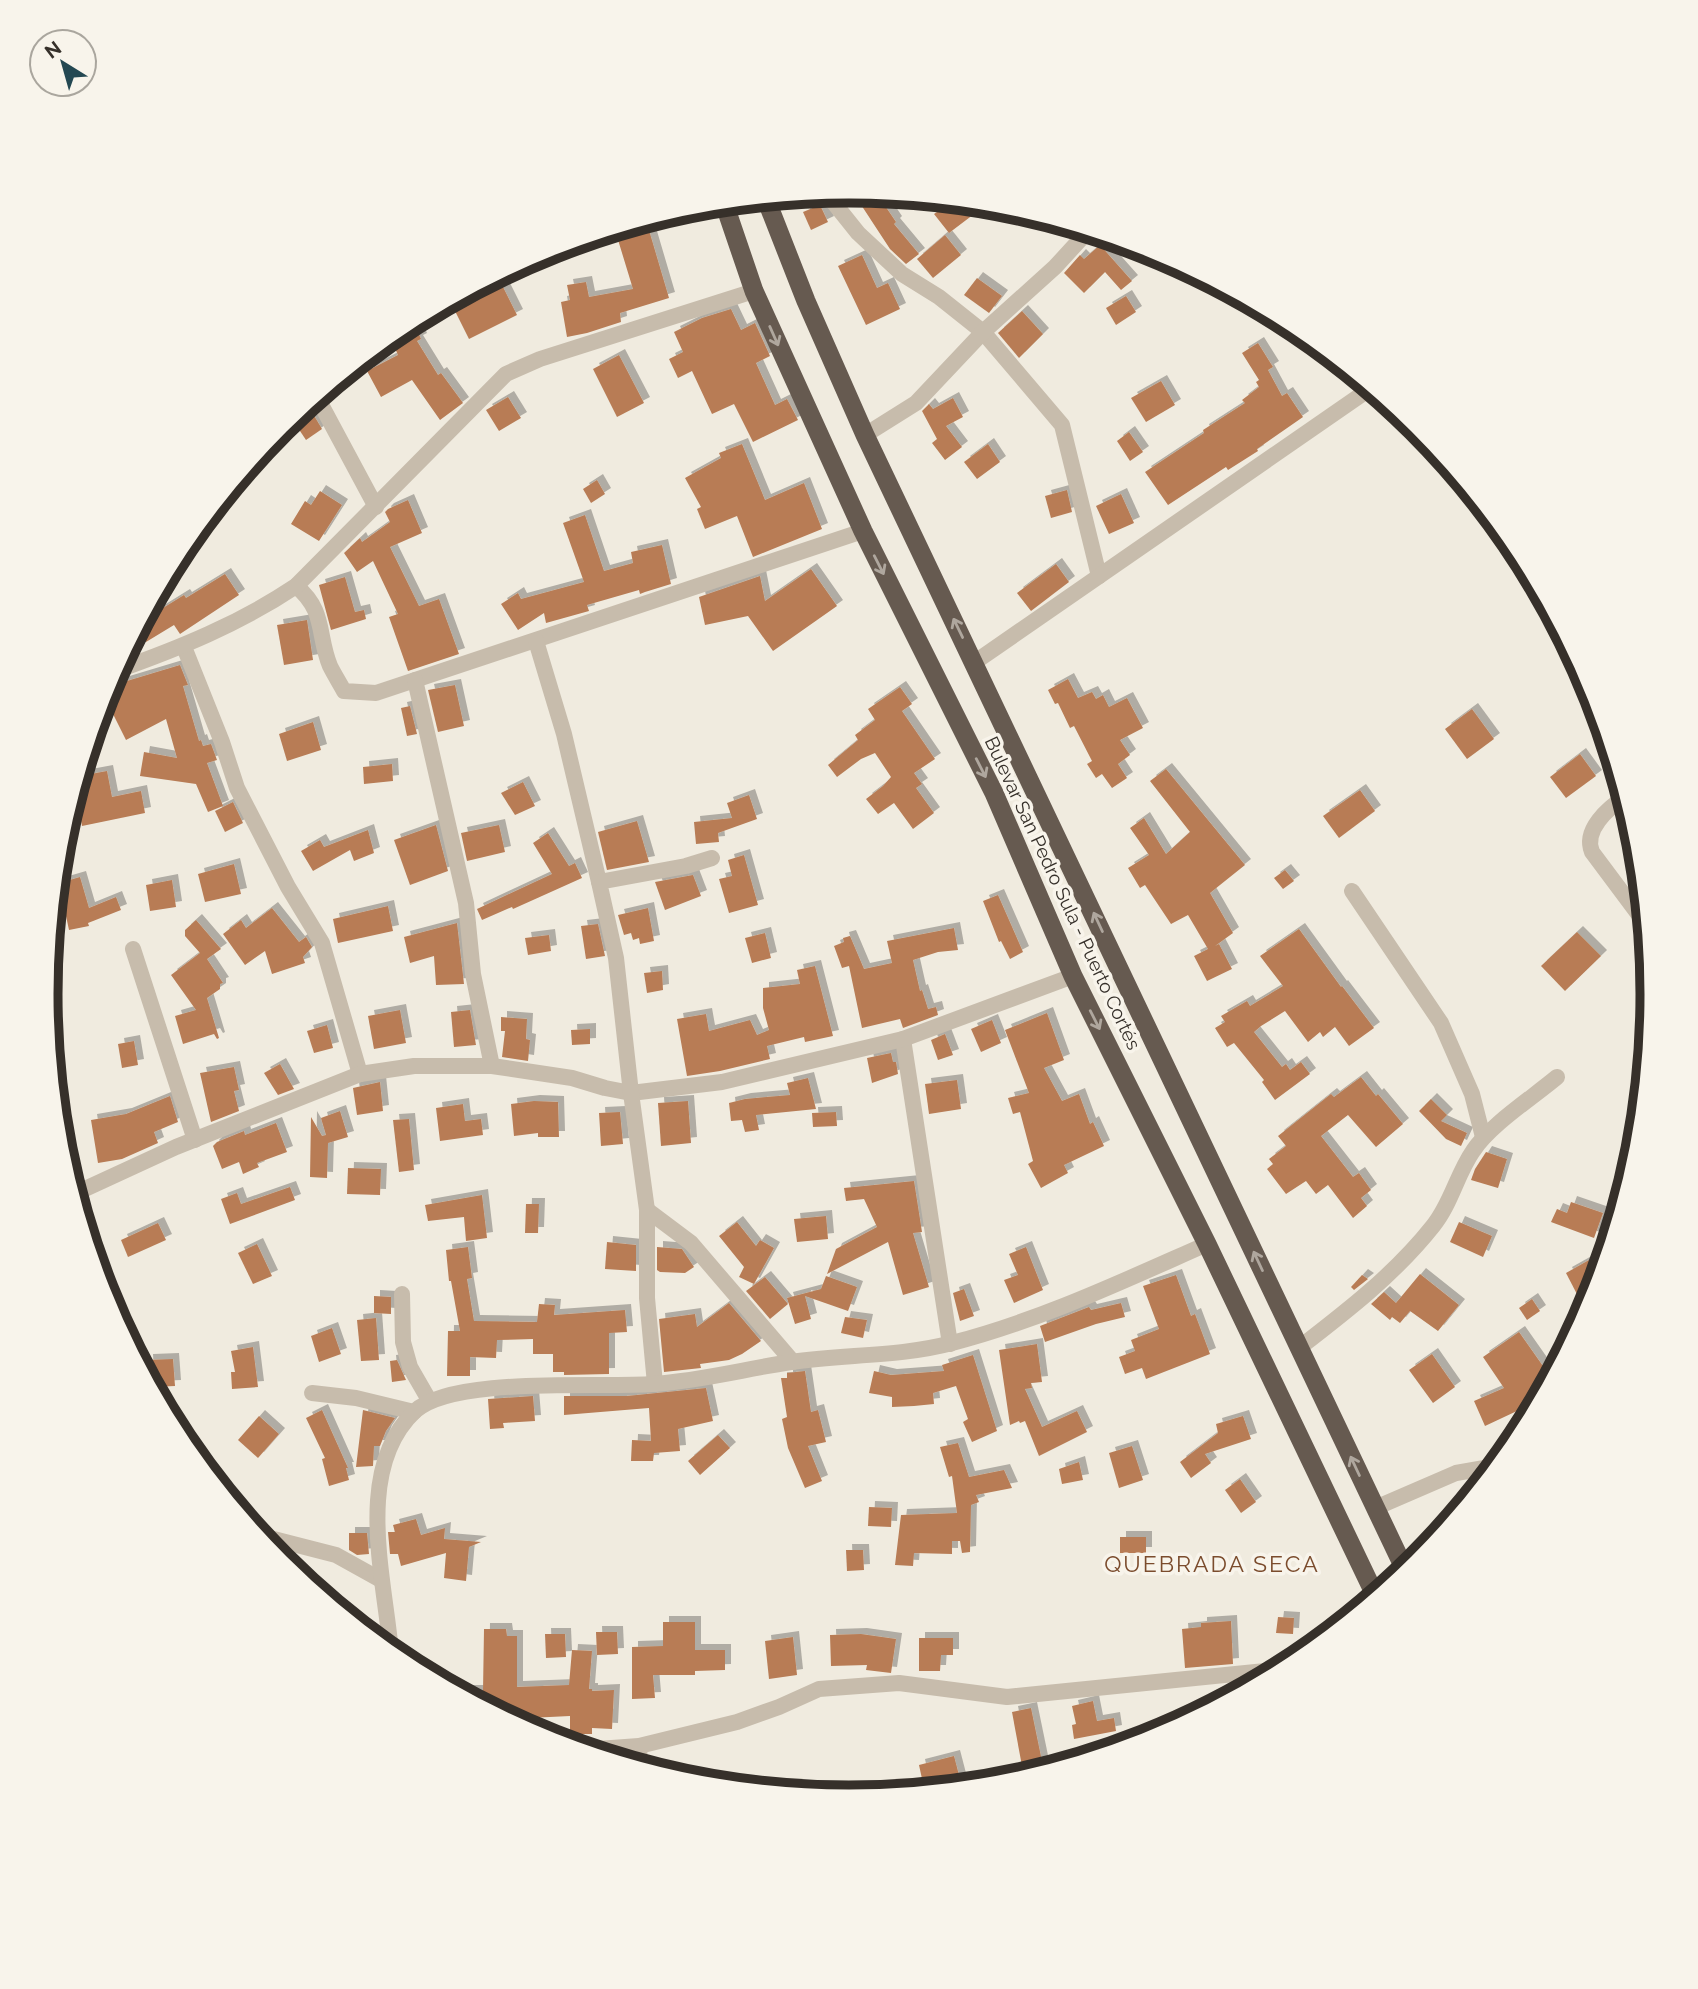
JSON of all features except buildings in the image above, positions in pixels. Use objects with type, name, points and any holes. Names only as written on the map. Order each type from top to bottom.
[{"type":"highway","name":"Bulevar San Pedro Sula - Puerto Cortés","points":[[769,208],[806,301],[865,435],[1401,1561]]},
{"type":"highway","name":"Bulevar San Pedro Sula - Puerto Cortés","points":[[727,213],[754,291],[863,531],[994,793],[1073,976],[1207,1244],[1372,1588]]},
{"type":"street","points":[[834,204],[858,233],[902,274],[939,296],[983,332],[1062,425],[1099,576]]},
{"type":"street","points":[[865,435],[916,403],[983,332],[1055,267],[1081,238]]},
{"type":"street","points":[[130,666],[184,647],[268,605],[296,586],[506,374],[540,359],[754,291]]},
{"type":"street","points":[[975,662],[1363,393]]},
{"type":"street","points":[[321,405],[376,507]]},
{"type":"street","points":[[296,586],[310,598],[320,623],[329,664],[344,691],[376,694],[863,531]]},
{"type":"street","points":[[536,641],[564,734],[616,958],[647,1210],[647,1298],[655,1384]]},
{"type":"street","points":[[184,647],[222,742],[237,788],[288,887],[322,943],[360,1074]]},
{"type":"street","points":[[415,680],[466,903],[473,974],[492,1066]]},
{"type":"street","points":[[1616,803],[1593,829],[1588,844],[1635,909]]},
{"type":"street","points":[[599,881],[686,866],[712,858]]},
{"type":"street","points":[[1352,891],[1441,1023],[1472,1094],[1483,1138]]},
{"type":"street","points":[[134,949],[195,1140]]},
{"type":"street","points":[[83,1190],[195,1140],[360,1074],[414,1066],[492,1066],[572,1078],[631,1093],[722,1082],[904,1039],[1073,976]]},
{"type":"street","points":[[904,1039],[950,1344]]},
{"type":"street","points":[[1300,1348],[1359,1302],[1434,1224],[1472,1152],[1483,1138],[1557,1077]]},
{"type":"street","points":[[647,1210],[691,1243],[793,1362]]},
{"type":"street","points":[[389,1638],[377,1530],[381,1473],[398,1432],[414,1412],[429,1400],[463,1391],[655,1384],[793,1362],[896,1354],[950,1344],[1052,1312],[1207,1244]]},
{"type":"street","points":[[402,1294],[403,1342],[410,1367],[429,1400]]},
{"type":"street","points":[[312,1393],[356,1398],[414,1412]]},
{"type":"street","points":[[1375,1508],[1456,1473],[1482,1468]]},
{"type":"street","points":[[277,1540],[335,1555],[381,1580]]},
{"type":"street","points":[[609,1748],[639,1746],[737,1722],[818,1689],[898,1683],[1007,1697],[1258,1672]]},
{"type":"street","points":[[639,1746],[640,1758]]},
{"type":"district","name":"QUEBRADA SECA","points":[[1212,1563]]}]
